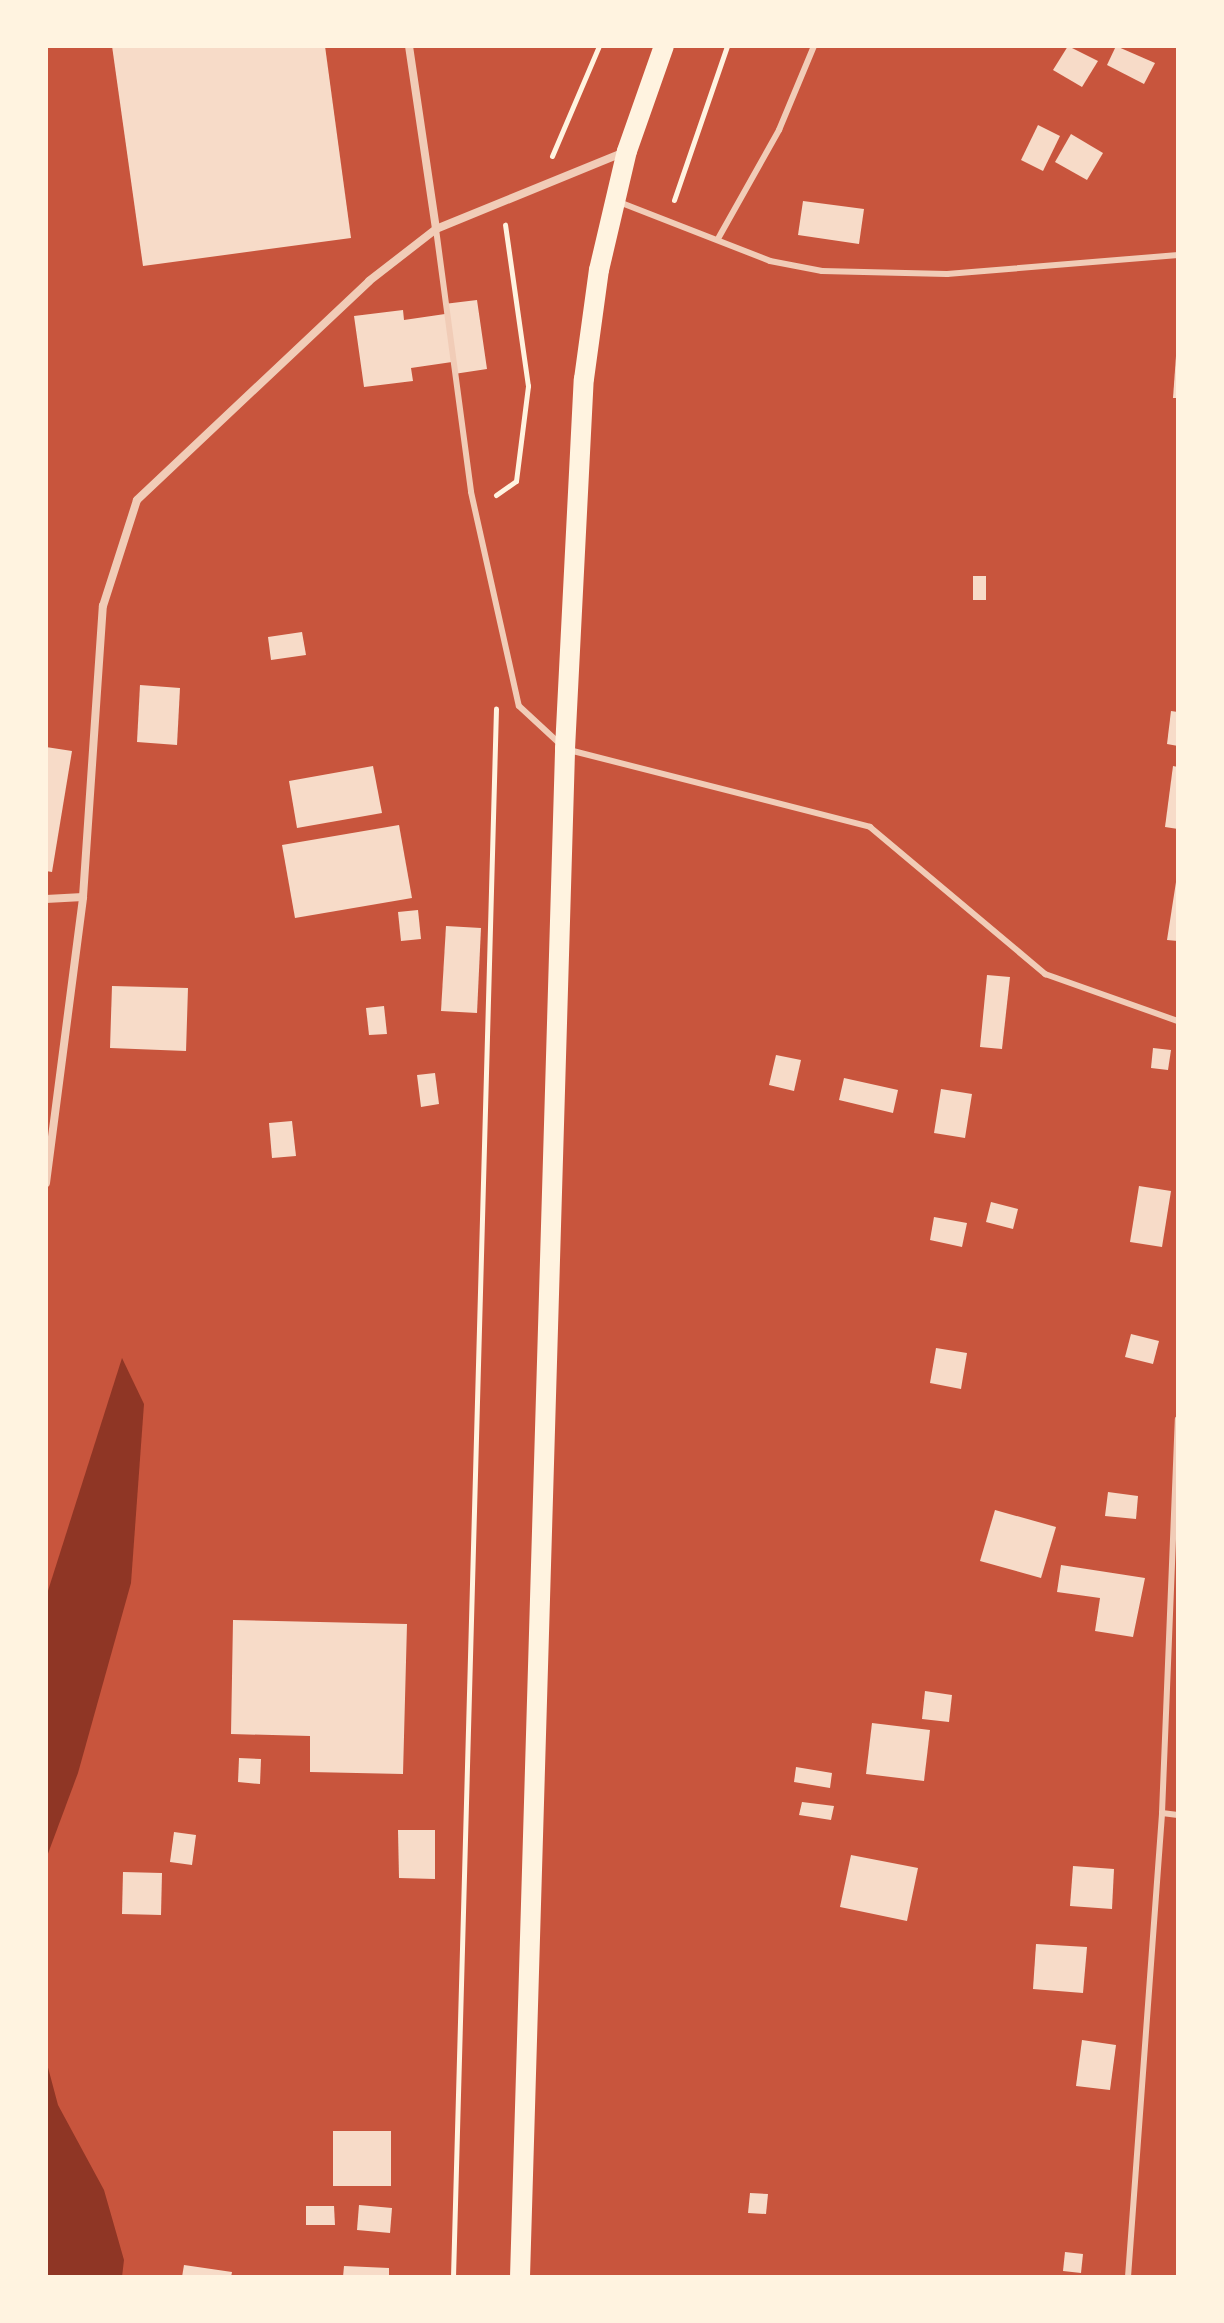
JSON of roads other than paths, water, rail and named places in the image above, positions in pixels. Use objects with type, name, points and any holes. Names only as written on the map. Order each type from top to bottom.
[{"type":"main road","points":[[520,2277],[565,749],[584,379],[599,270],[627,151],[664,46]]},
{"type":"street","points":[[409,46],[436,229]]},
{"type":"street","points":[[46,1183],[83,897],[103,606],[137,500],[369,281],[436,229],[627,151]]},
{"type":"street","points":[[46,899],[83,897]]},
{"type":"lane","points":[[719,237],[779,130],[814,46]]},
{"type":"lane","points":[[615,201],[719,237],[770,261],[822,271],[947,274],[1178,255]]},
{"type":"lane","points":[[436,229],[471,492],[519,706],[565,749],[870,827],[1045,974],[1178,1021]]},
{"type":"lane","points":[[1128,2277],[1162,1813],[1178,1419]]},
{"type":"lane","points":[[1162,1813],[1178,1815]]}]
